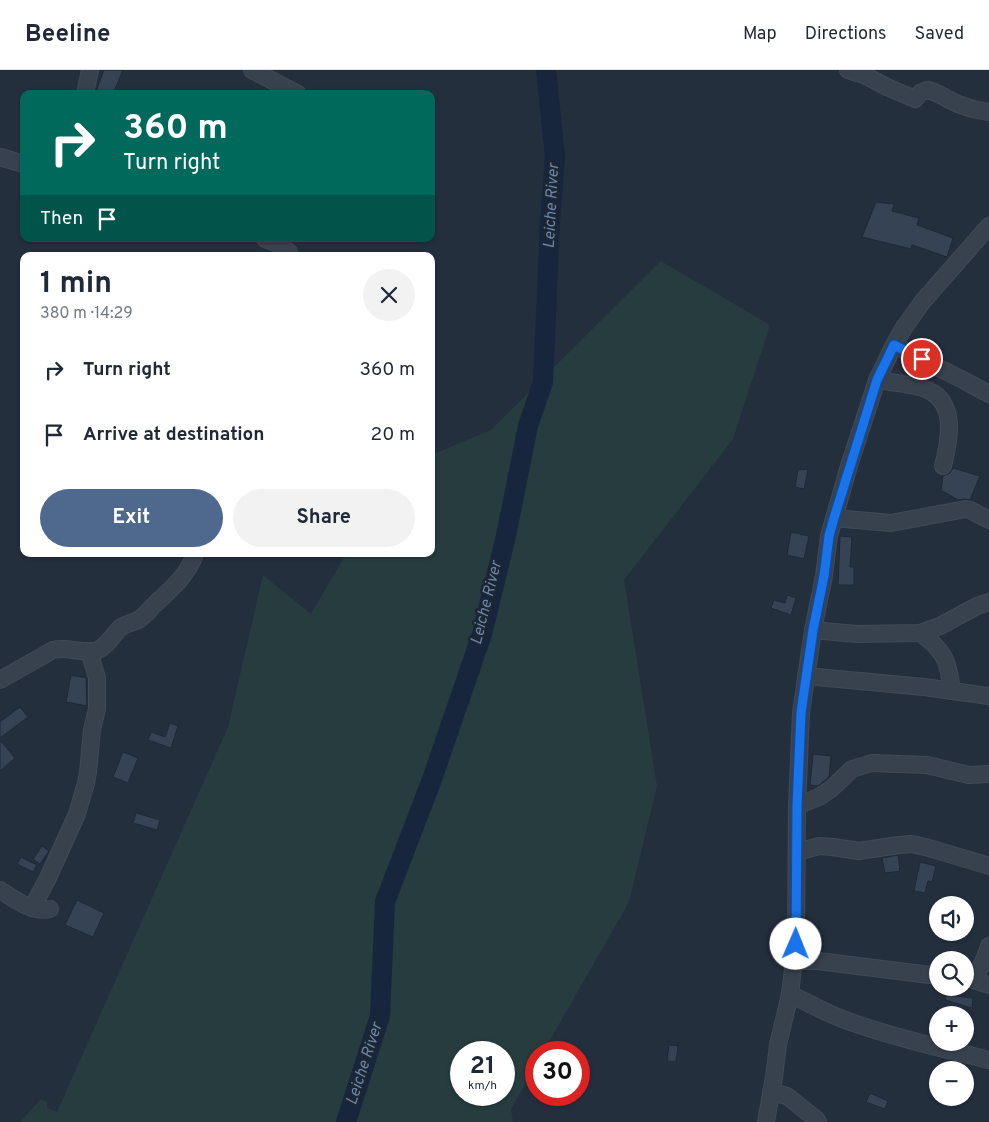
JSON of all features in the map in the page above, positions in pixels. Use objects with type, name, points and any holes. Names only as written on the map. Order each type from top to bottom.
[{"type":"street","points":[[86,90],[90,70]]},
{"type":"street","points":[[252,70],[290,90]]},
{"type":"street","points":[[848,70],[866,76],[915,99],[927,90],[974,110],[989,112]]},
{"type":"street","points":[[886,87],[888,70]]},
{"type":"street","points":[[0,157],[20,163]]},
{"type":"street","points":[[766,1122],[778,1045],[790,994],[796,944],[797,806],[801,713],[829,536],[877,380],[894,345],[923,301],[988,231]]},
{"type":"street","points":[[273,242],[290,249]]},
{"type":"street","points":[[894,345],[989,394]]},
{"type":"street","points":[[877,380],[923,388],[941,398],[946,407],[949,435],[949,446],[943,466]]},
{"type":"street","points":[[970,510],[980,507],[989,509]]},
{"type":"street","points":[[834,518],[890,523],[966,509],[989,520]]},
{"type":"street","points":[[0,680],[53,650],[62,648],[97,651],[125,625],[141,617],[180,579],[190,567],[194,557]]},
{"type":"street","points":[[813,630],[856,634],[920,633],[940,626],[977,606],[989,602]]},
{"type":"street","points":[[920,633],[940,650],[950,675],[952,691]]},
{"type":"street","points":[[32,908],[77,814],[86,783],[92,730],[97,708],[97,678],[89,651]]},
{"type":"street","points":[[806,676],[989,696]]},
{"type":"street","points":[[797,806],[819,797],[831,789],[852,769],[872,763],[927,765],[969,775],[989,774]]},
{"type":"street","points":[[797,852],[819,846],[859,851],[912,844],[989,866]]},
{"type":"street","points":[[0,890],[27,906],[50,910]]},
{"type":"street","points":[[974,974],[982,964],[989,946]]},
{"type":"street","points":[[794,961],[818,961],[929,975]]},
{"type":"street","points":[[974,980],[989,985]]},
{"type":"street","points":[[790,994],[847,1020],[893,1035],[989,1060]]},
{"type":"street","points":[[771,1092],[787,1096],[818,1122]]},
{"type":"green space","points":[[661,261],[770,325],[733,439],[624,580],[657,786],[629,902],[549,1041],[525,1041],[525,1084],[515,1102],[515,1041],[450,1041],[450,1106],[513,1106],[511,1109],[513,1122],[20,1122],[41,1099],[47,1102],[47,1108],[57,1112],[228,727],[263,575],[311,614],[344,557],[435,557],[435,453],[491,430]]},
{"type":"building","points":[[104,70],[123,70],[115,90],[96,90]]},
{"type":"building","points":[[876,202],[894,204],[892,211],[919,218],[917,225],[953,238],[947,257],[912,245],[911,249],[862,237]]},
{"type":"building","points":[[953,468],[980,476],[970,500],[958,500],[941,490],[943,476],[950,473]]},
{"type":"building","points":[[798,469],[808,470],[804,489],[795,487]]},
{"type":"building","points":[[791,532],[809,536],[804,559],[787,555]]},
{"type":"building","points":[[840,536],[852,537],[850,567],[854,567],[854,585],[838,585]]},
{"type":"building","points":[[787,595],[796,598],[791,615],[771,608],[774,600],[785,603]]},
{"type":"building","points":[[71,675],[86,678],[87,706],[66,702]]},
{"type":"building","points":[[20,707],[28,717],[0,738],[0,722]]},
{"type":"building","points":[[170,723],[178,726],[171,748],[148,740],[151,732],[165,737]]},
{"type":"building","points":[[0,740],[15,758],[0,771]]},
{"type":"building","points":[[123,752],[138,758],[128,783],[113,777]]},
{"type":"building","points":[[813,754],[831,756],[829,777],[818,786],[810,785]]},
{"type":"building","points":[[136,813],[160,820],[157,830],[133,823]]},
{"type":"building","points":[[42,846],[49,851],[40,864],[33,859]]},
{"type":"building","points":[[898,855],[900,871],[885,873],[882,858]]},
{"type":"building","points":[[21,857],[37,865],[33,872],[17,864]]},
{"type":"building","points":[[920,862],[936,866],[932,882],[928,881],[925,893],[914,891]]},
{"type":"building","points":[[77,900],[104,913],[93,937],[65,925]]},
{"type":"building","points":[[946,996],[973,998],[972,1006],[945,1000]]},
{"type":"building","points":[[669,1045],[678,1046],[676,1062],[667,1061]]},
{"type":"building","points":[[870,1093],[888,1101],[885,1109],[866,1102]]},
{"type":"waterway","name":"Leiche River","points":[[346,1122],[380,1016],[385,902],[431,782],[482,634],[506,536],[528,426],[543,382],[555,156],[546,70]]},
{"type":"route","points":[[796,944],[797,806],[801,713],[829,536],[877,380],[894,345],[922,359]]}]
